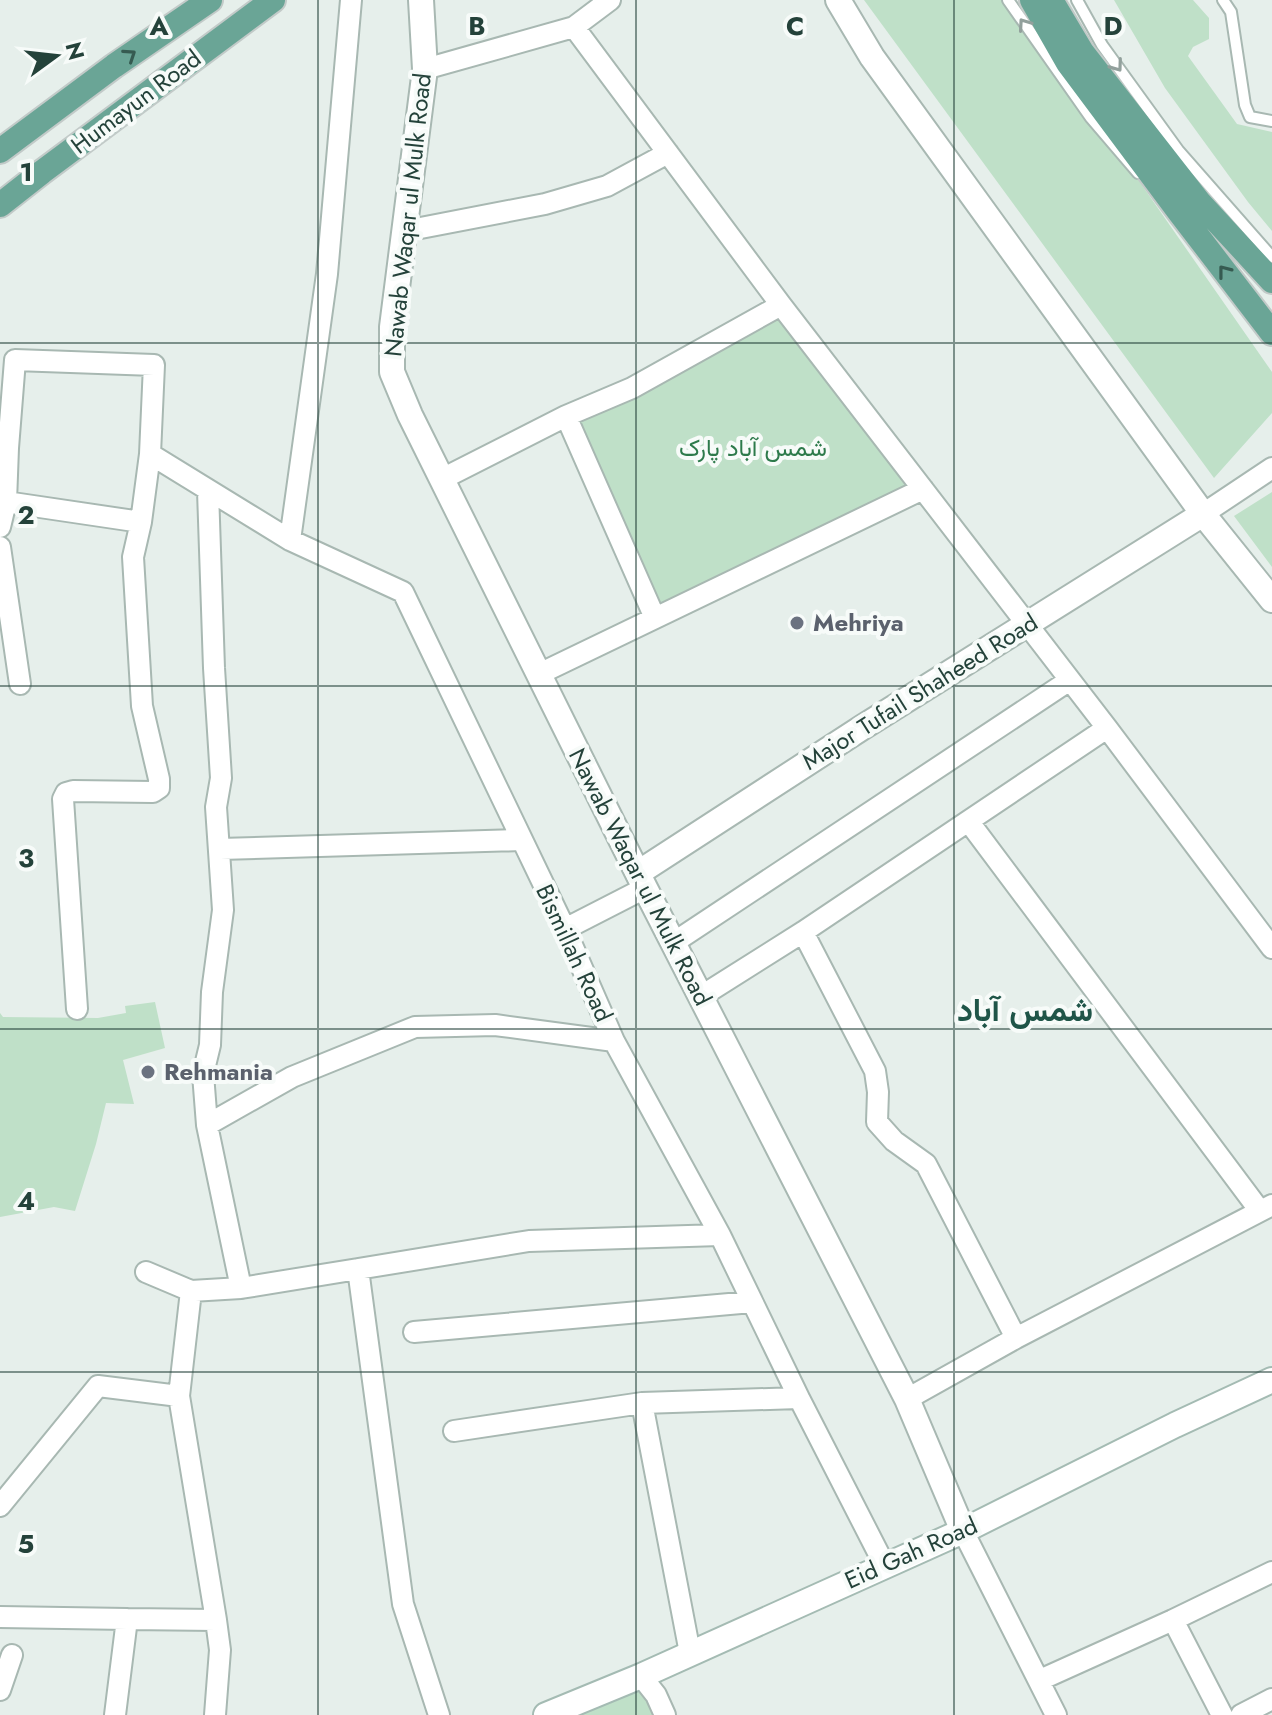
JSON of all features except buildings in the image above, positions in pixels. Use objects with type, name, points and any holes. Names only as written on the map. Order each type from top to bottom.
[{"type":"main road","name":"Humayun Road","points":[[0,151],[114,66],[210,0]]},
{"type":"main road","name":"Humayun Road","points":[[0,205],[273,0]]},
{"type":"main road","points":[[1032,0],[1180,213],[1272,333]]},
{"type":"main road","points":[[1051,0],[1075,58],[1199,202],[1272,281]]},
{"type":"street","points":[[290,540],[327,274],[351,0]]},
{"type":"street","name":"Nawab Waqar ul Mulk Road","points":[[421,0],[425,69],[392,327],[392,372],[410,415],[641,880],[907,1399],[963,1531],[1056,1715]]},
{"type":"street","points":[[425,69],[574,27],[610,0]]},
{"type":"street","points":[[838,0],[872,57],[1203,514],[1272,600]]},
{"type":"street","points":[[574,27],[781,305],[1272,948]]},
{"type":"street","points":[[405,231],[545,204],[607,186],[668,153]]},
{"type":"street","points":[[442,479],[566,416],[632,388],[781,305]]},
{"type":"street","points":[[0,527],[6,502],[4,446],[15,360],[154,365],[150,454],[133,557],[142,706],[159,788],[153,792],[73,791],[66,793],[63,799],[77,1009]]},
{"type":"street","points":[[566,416],[655,618]]},
{"type":"street","name":"Bismillah Road","points":[[150,454],[290,540],[403,592],[565,929],[614,1041],[720,1235],[885,1566]]},
{"type":"street","points":[[1203,514],[1272,468]]},
{"type":"street","points":[[539,674],[923,489]]},
{"type":"street","points":[[208,491],[214,668],[221,763],[216,807],[223,910],[212,992],[210,1045],[203,1074],[207,1125],[241,1288]]},
{"type":"street","points":[[6,502],[141,522]]},
{"type":"street","name":"Major Tufail Shaheed Road","points":[[641,880],[863,727],[1203,514]]},
{"type":"street","points":[[0,547],[7,639],[20,684]]},
{"type":"street","points":[[673,943],[1070,680]]},
{"type":"street","points":[[700,997],[803,932],[1107,728]]},
{"type":"street","points":[[907,1399],[1016,1338],[1266,1208],[969,822]]},
{"type":"street","points":[[220,849],[521,840]]},
{"type":"street","points":[[565,929],[641,880]]},
{"type":"street","points":[[803,932],[875,1071],[877,1122],[894,1141],[926,1164],[1016,1338]]},
{"type":"street","points":[[207,1125],[292,1077],[415,1027],[495,1025],[614,1041]]},
{"type":"street","points":[[146,1272],[191,1291],[241,1288],[529,1241],[720,1235]]},
{"type":"street","points":[[358,1269],[403,1604],[439,1715]]},
{"type":"street","points":[[191,1291],[179,1396],[220,1650],[215,1715]]},
{"type":"street","points":[[414,1332],[752,1302]]},
{"type":"street","name":"Eid Gah Road","points":[[546,1715],[641,1676],[963,1531],[1272,1380]]},
{"type":"street","points":[[0,1506],[98,1386],[179,1396]]},
{"type":"street","points":[[454,1431],[642,1403],[799,1398]]},
{"type":"street","points":[[642,1403],[690,1653]]},
{"type":"street","points":[[1040,1680],[1272,1572]]},
{"type":"street","points":[[0,1617],[216,1620]]},
{"type":"street","points":[[115,1715],[127,1619]]},
{"type":"street","points":[[1173,1620],[1222,1715]]},
{"type":"street","points":[[0,1690],[12,1655]]},
{"type":"street","points":[[641,1676],[656,1695],[665,1715]]},
{"type":"street","points":[[1241,1715],[1272,1699]]},
{"type":"lane","points":[[1008,0],[1110,142],[1130,166],[1180,213]]},
{"type":"lane","points":[[1077,0],[1102,45],[1178,150],[1272,257]]},
{"type":"lane","points":[[1223,0],[1231,12],[1245,105],[1250,117],[1272,121]]},
{"type":"green space","points":[[864,0],[1013,0],[1272,372],[1272,413],[1214,478]]},
{"type":"green space","points":[[1114,0],[1193,0],[1209,18],[1209,39],[1193,47],[1188,56],[1237,124],[1272,132],[1272,231],[1165,88]]},
{"type":"green space","name":"شمس آباد پارک","points":[[781,310],[918,488],[658,611],[573,420]]},
{"type":"green space","points":[[1272,492],[1272,567],[1234,516]]},
{"type":"green space","points":[[155,1002],[165,1048],[123,1060],[134,1104],[106,1103],[75,1211],[54,1207],[0,1217],[0,1013],[3,1017],[98,1018],[126,1013],[125,1006]]},
{"type":"green space","points":[[643,1679],[656,1715],[560,1715]]},
{"type":"place","name":"Mehriya","points":[[797,623]]},
{"type":"place","name":"Rehmania","points":[[148,1072]]},
{"type":"district","name":"شمس آباد","points":[[1025,1010]]}]
